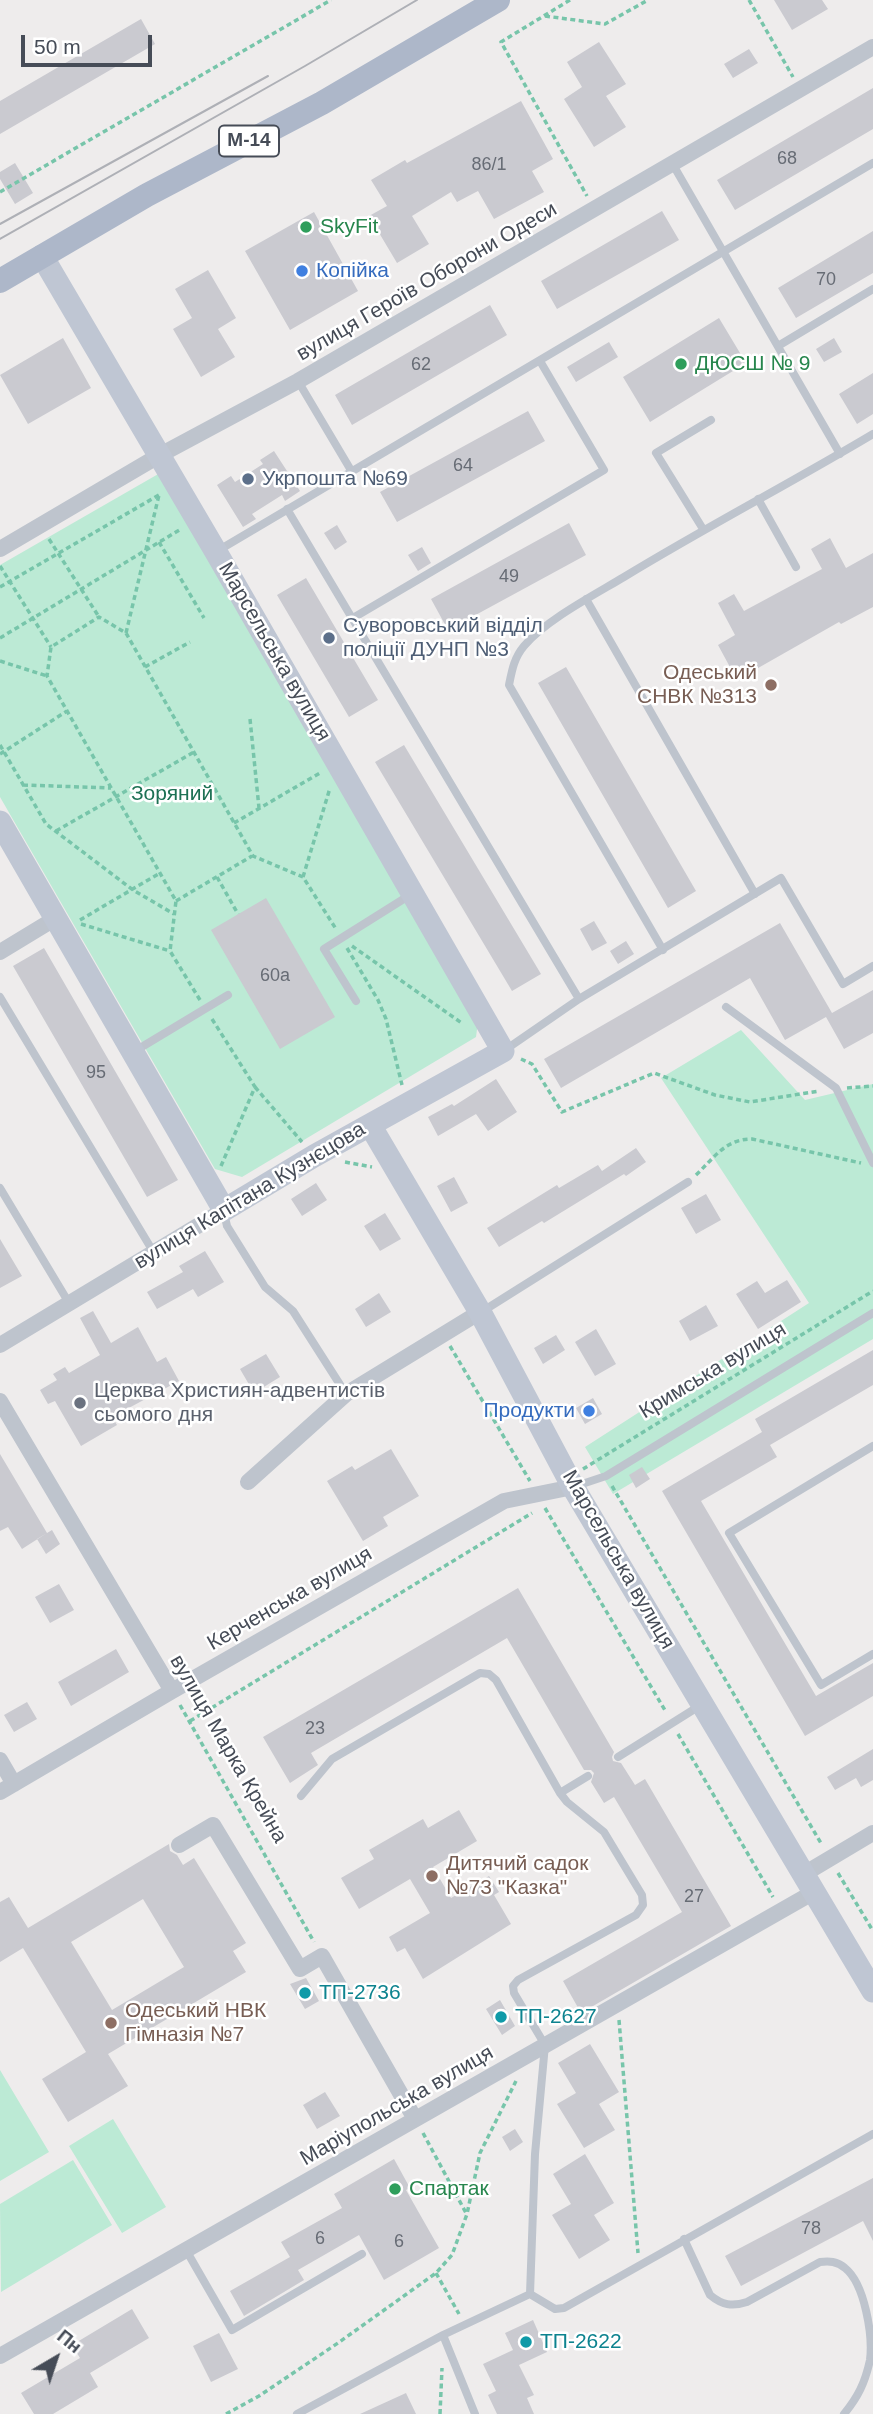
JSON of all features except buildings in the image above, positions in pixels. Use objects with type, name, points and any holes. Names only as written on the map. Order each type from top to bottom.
[{"type":"main road","name":"М-14","points":[[0,281],[147,195],[322,103],[498,0]]},
{"type":"street","name":"вулиця Героїв Оборони Одеси","points":[[0,549],[160,455],[298,381],[873,47]]},
{"type":"street","name":"Марсельська вулиця","points":[[42,256],[160,455],[503,1051]]},
{"type":"street","points":[[0,822],[224,1210]]},
{"type":"street","points":[[0,952],[56,918]]},
{"type":"street","name":"вулиця Капітана Кузнєцова","points":[[0,1345],[314,1156],[503,1051]]},
{"type":"street","name":"Марсельська вулиця","points":[[370,1125],[480,1312],[571,1482],[873,1991]]},
{"type":"street","points":[[248,1482],[346,1394],[480,1312]]},
{"type":"street","name":"вулиця Марка Крейна","points":[[0,1401],[172,1691]]},
{"type":"street","name":"Керченська вулиця","points":[[7,1788],[504,1501],[571,1482]]},
{"type":"street","points":[[0,1760],[7,1788]]},
{"type":"street","points":[[179,1845],[213,1825],[300,1969],[322,1956],[415,2119]]},
{"type":"street","name":"Маріупольська вулиця","points":[[0,2356],[781,1911],[830,1859],[873,1833]]},
{"type":"lane","points":[[672,163],[840,454]]},
{"type":"lane","points":[[216,552],[873,163]]},
{"type":"lane","points":[[778,346],[873,289]]},
{"type":"lane","points":[[353,618],[604,470],[540,361]]},
{"type":"lane","points":[[298,381],[352,471]]},
{"type":"lane","points":[[703,529],[656,453],[711,421]]},
{"type":"lane","points":[[663,950],[509,685],[513,662],[523,646],[538,632],[586,599],[703,529],[873,434]]},
{"type":"lane","points":[[758,499],[796,567]]},
{"type":"lane","points":[[288,509],[579,999]]},
{"type":"lane","points":[[586,599],[755,894]]},
{"type":"lane","points":[[503,1051],[579,999],[781,878],[843,984],[873,966]]},
{"type":"lane","points":[[356,1001],[324,949],[413,893]]},
{"type":"lane","points":[[132,1053],[228,995]]},
{"type":"lane","points":[[0,997],[154,1253]]},
{"type":"lane","points":[[726,1007],[836,1088],[873,1164]]},
{"type":"lane","points":[[480,1312],[688,1182]]},
{"type":"lane","points":[[0,1188],[69,1303]]},
{"type":"lane","points":[[224,1210],[227,1226],[265,1287],[293,1311],[346,1394]]},
{"type":"lane","points":[[571,1482],[606,1476],[873,1313]]},
{"type":"lane","points":[[873,1446],[729,1533],[821,1685],[873,1654]]},
{"type":"lane","points":[[301,1796],[332,1759],[480,1673],[489,1674],[496,1680],[560,1793],[604,1832],[642,1895],[643,1905],[636,1915],[518,1980],[513,1986],[514,1993],[545,2045],[535,2154],[530,2294]]},
{"type":"lane","points":[[618,1757],[703,1704]]},
{"type":"lane","points":[[560,1793],[587,1776]]},
{"type":"lane","points":[[530,2294],[555,2309],[564,2308],[873,2134]]},
{"type":"lane","points":[[684,2239],[710,2295],[727,2305],[747,2302],[820,2262],[832,2261],[844,2266],[852,2275],[870,2317],[871,2357],[859,2396],[844,2414]]},
{"type":"lane","points":[[186,2250],[232,2330],[362,2254]]},
{"type":"lane","points":[[297,2414],[443,2335],[530,2294]]},
{"type":"lane","points":[[443,2335],[475,2414]]},
{"type":"path","points":[[0,192],[331,0]]},
{"type":"path","points":[[570,0],[501,42],[594,208]]},
{"type":"path","points":[[544,16],[605,24],[648,0]]},
{"type":"path","points":[[749,0],[801,90]]},
{"type":"path","points":[[0,587],[159,495],[126,633]]},
{"type":"path","points":[[0,638],[197,519]]},
{"type":"path","points":[[41,525],[99,617],[126,633],[253,856],[176,901]]},
{"type":"path","points":[[159,542],[204,618]]},
{"type":"path","points":[[0,566],[51,647],[47,676],[176,901],[170,951],[255,1087],[314,1156]]},
{"type":"path","points":[[51,647],[99,617]]},
{"type":"path","points":[[145,667],[190,642]]},
{"type":"path","points":[[0,661],[47,676]]},
{"type":"path","points":[[2,752],[67,711]]},
{"type":"path","points":[[250,719],[259,808]]},
{"type":"path","points":[[0,745],[46,824],[132,890],[174,914]]},
{"type":"path","points":[[55,831],[194,752]]},
{"type":"path","points":[[234,823],[338,763]]},
{"type":"path","points":[[303,877],[338,763]]},
{"type":"path","points":[[23,785],[111,788]]},
{"type":"path","points":[[160,873],[76,922],[170,951]]},
{"type":"path","points":[[217,877],[238,914]]},
{"type":"path","points":[[341,938],[470,1029]]},
{"type":"path","points":[[503,1051],[532,1064],[562,1112],[654,1073],[715,1096],[750,1102],[836,1088],[873,1086]]},
{"type":"path","points":[[220,1171],[255,1087]]},
{"type":"path","points":[[688,1182],[737,1139],[752,1139],[873,1164]]},
{"type":"path","points":[[342,1162],[379,1168]]},
{"type":"path","name":"Кримська вулиця","points":[[571,1482],[596,1460],[873,1291]]},
{"type":"path","points":[[596,1460],[873,1931]]},
{"type":"path","points":[[544,1506],[781,1911]]},
{"type":"path","name":"вулиця Марка Крейна","points":[[172,1691],[322,1956]]},
{"type":"path","points":[[617,2004],[639,2264]]},
{"type":"path","points":[[226,2414],[259,2396],[327,2351],[436,2273],[452,2255],[467,2214],[480,2153],[529,2054]]},
{"type":"path","points":[[415,2119],[467,2214]]},
{"type":"path","points":[[436,2273],[465,2325]]},
{"type":"path","points":[[440,2414],[443,2335]]},
{"type":"green space","name":"Зоряний","points":[[160,473],[478,1022],[476,1037],[242,1177],[215,1169],[0,797],[0,565]]},
{"type":"green space","points":[[741,1030],[805,1100],[873,1084],[873,1339],[613,1494],[585,1447],[809,1303],[661,1078]]},
{"type":"green space","points":[[0,2070],[49,2152],[0,2181]]},
{"type":"green space","points":[[113,2119],[166,2207],[122,2233],[69,2146]]},
{"type":"green space","points":[[73,2160],[112,2225],[1,2292],[0,2204]]},
{"type":"tram line","points":[[0,239],[417,0]]},
{"type":"tram line","points":[[0,224],[268,76]]},
{"type":"place","name":"SkyFit","points":[[306,227]]},
{"type":"place","name":"Копійка","points":[[302,271]]},
{"type":"place","name":"ДЮСШ № 9","points":[[681,364]]},
{"type":"place","name":"Укрпошта №69","points":[[248,479]]},
{"type":"place","name":"Суворовський відділ поліції ДУНП №3","points":[[329,638]]},
{"type":"place","name":"Одеський СНВК №313","points":[[771,685]]},
{"type":"place","name":"Церква Християн-адвентистів сьомого дня","points":[[80,1403]]},
{"type":"place","name":"Продукти","points":[[589,1411]]},
{"type":"place","name":"Дитячий садок №73 \"Казка\"","points":[[432,1876]]},
{"type":"place","name":"ТП-2736","points":[[305,1993]]},
{"type":"place","name":"ТП-2627","points":[[501,2017]]},
{"type":"place","name":"Одеський НВК Гімназія №7","points":[[111,2023]]},
{"type":"place","name":"Спартак","points":[[395,2189]]},
{"type":"place","name":"ТП-2622","points":[[526,2342]]}]
